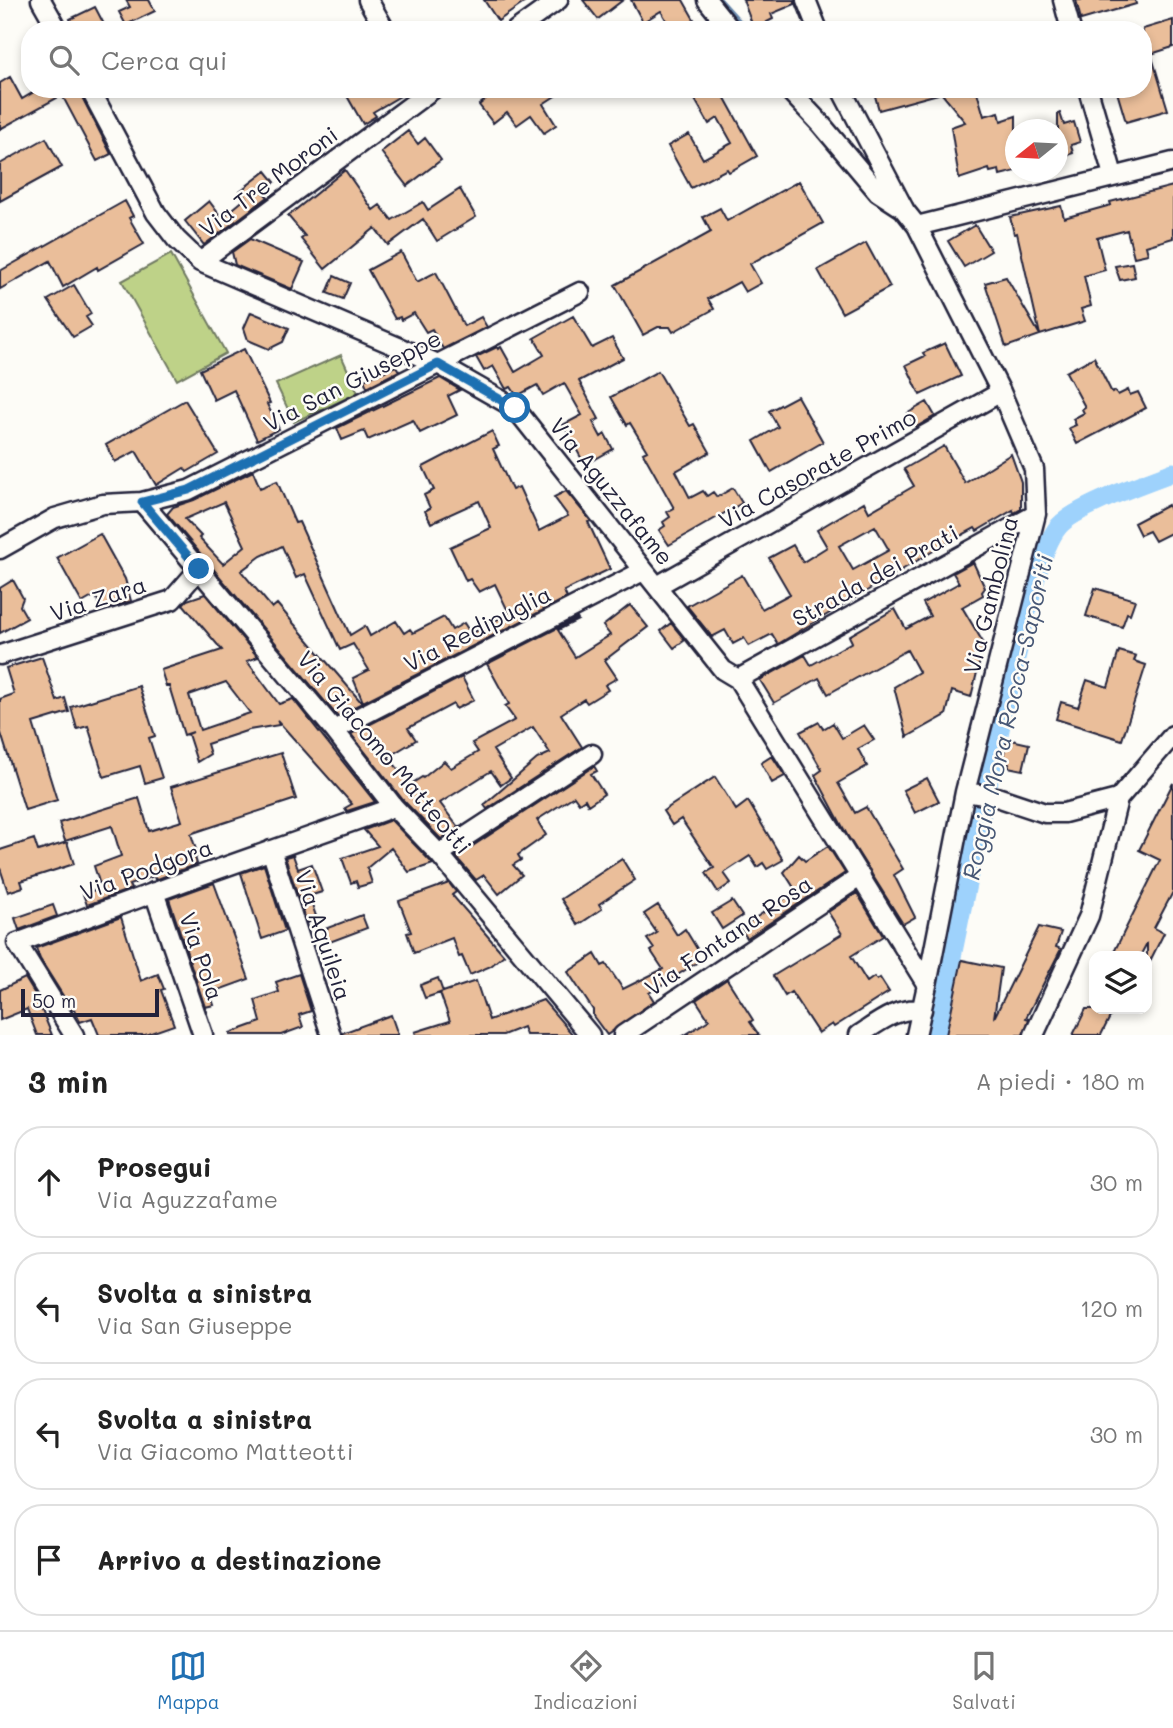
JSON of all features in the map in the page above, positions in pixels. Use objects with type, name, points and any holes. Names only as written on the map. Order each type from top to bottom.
[{"type":"street","points":[[41,0],[53,21]]},
{"type":"street","points":[[368,0],[380,21]]},
{"type":"street","points":[[529,21],[558,0]]},
{"type":"street","points":[[707,0],[723,21]]},
{"type":"street","points":[[806,0],[814,21]]},
{"type":"street","points":[[1063,0],[1069,21]]},
{"type":"street","name":"Via Aguzzafame","points":[[95,98],[156,213],[176,239],[200,262],[438,364],[515,408],[723,670],[738,679],[927,985]]},
{"type":"street","name":"Via Tre Moroni","points":[[200,262],[418,98]]},
{"type":"street","points":[[796,98],[878,192],[905,211]]},
{"type":"street","points":[[820,123],[841,98]]},
{"type":"street","name":"Via Gambolina","points":[[844,98],[905,211],[918,226],[1001,392],[1034,469],[1036,514],[981,794],[927,985]]},
{"type":"street","points":[[1091,98],[1113,175]]},
{"type":"street","points":[[918,226],[1173,162]]},
{"type":"street","name":"Via San Giuseppe","points":[[0,549],[55,518],[103,504],[142,502],[189,490],[580,292]]},
{"type":"street","name":"Via Casorate Primo","points":[[657,586],[1001,392]]},
{"type":"street","name":"Via Giacomo Matteotti","points":[[142,502],[334,730],[394,807],[439,854],[585,1034]]},
{"type":"street","name":"Strada dei Prati","points":[[738,679],[1036,514]]},
{"type":"street","name":"Via Zara","points":[[0,655],[172,600],[199,569]]},
{"type":"street","name":"Via Redipuglia","points":[[334,730],[643,571]]},
{"type":"street","points":[[1034,1035],[1089,916],[1118,799],[1173,735]]},
{"type":"street","points":[[439,854],[592,754]]},
{"type":"street","points":[[981,794],[1045,813],[1063,813],[1118,799]]},
{"type":"street","name":"Via Podgora","points":[[74,1035],[17,943],[394,807]]},
{"type":"street","name":"Via Aquileia","points":[[271,850],[331,1035]]},
{"type":"street","name":"Via Fontana Rosa","points":[[623,1035],[860,876]]},
{"type":"street","name":"Via Pola","points":[[154,892],[203,1035]]},
{"type":"street","points":[[916,1035],[927,985]]},
{"type":"street","points":[[859,1035],[887,1017],[908,1009],[922,1010]]},
{"type":"green space","points":[[171,254],[226,353],[177,380],[122,281]]},
{"type":"green space","points":[[341,355],[358,393],[294,422],[276,384]]},
{"type":"building","points":[[126,0],[149,0],[155,11],[134,21],[124,21],[119,12],[130,7]]},
{"type":"building","points":[[484,0],[528,0],[498,21]]},
{"type":"building","points":[[583,0],[623,0],[598,19]]},
{"type":"building","points":[[631,0],[683,0],[695,21],[667,21],[661,11],[642,21]]},
{"type":"building","points":[[743,0],[795,0],[795,4],[771,14],[773,19],[769,21],[751,21]]},
{"type":"building","points":[[1076,0],[1135,0],[1136,4],[1081,20]]},
{"type":"building","points":[[95,7],[102,21],[71,21],[70,19]]},
{"type":"building","points":[[1173,20],[1173,47],[1152,54],[1152,26]]},
{"type":"building","points":[[1152,57],[1168,110],[1126,122],[1119,98],[1152,98]]},
{"type":"building","points":[[10,77],[22,99],[57,98],[0,129],[0,83]]},
{"type":"building","points":[[64,98],[83,98],[111,154],[97,161]]},
{"type":"building","points":[[348,98],[397,98],[373,112],[376,116],[363,124]]},
{"type":"building","points":[[488,98],[552,98],[543,104],[556,125],[544,133],[531,115],[517,125],[507,112],[493,123],[479,105]]},
{"type":"building","points":[[694,98],[725,98],[757,156],[729,172],[727,169],[691,188],[668,146],[689,134],[703,159],[732,143],[718,118],[709,124]]},
{"type":"building","points":[[876,98],[923,98],[879,110]]},
{"type":"building","points":[[945,98],[979,98],[984,116],[999,112],[1001,121],[1005,120],[1005,174],[1000,175],[999,170],[990,172],[989,169],[959,179],[951,127],[965,122]]},
{"type":"building","points":[[1074,122],[1080,142],[1071,145],[1073,153],[1068,155],[1068,124]]},
{"type":"building","points":[[408,131],[418,144],[425,138],[441,160],[407,186],[381,152]]},
{"type":"building","points":[[46,138],[62,167],[0,201],[0,164]]},
{"type":"building","points":[[345,170],[373,210],[380,205],[392,220],[423,202],[428,210],[460,189],[476,217],[437,241],[423,219],[388,245],[375,228],[325,269],[301,239],[305,236],[288,216]]},
{"type":"building","points":[[266,171],[275,182],[263,192],[268,197],[204,245],[185,221],[209,201],[222,218],[246,198],[240,191]]},
{"type":"building","points":[[799,181],[823,223],[750,264],[761,283],[745,292],[739,282],[708,299],[714,309],[673,332],[670,327],[658,327],[643,335],[615,285],[711,232],[703,217],[720,208],[727,221]]},
{"type":"building","points":[[1173,186],[1173,238],[1146,246],[1148,254],[1134,257],[1127,230],[1097,238],[1105,270],[1084,276],[1091,306],[1081,309],[1085,321],[1040,335],[1017,233],[1014,234],[1010,217],[1061,206],[1064,218],[1111,205],[1110,202]]},
{"type":"building","points":[[125,201],[133,216],[129,218],[144,244],[63,287],[50,261],[0,289],[0,271]]},
{"type":"building","points":[[975,225],[991,251],[964,267],[948,241]]},
{"type":"building","points":[[250,239],[304,262],[292,289],[235,265],[232,252]]},
{"type":"building","points":[[866,243],[890,287],[842,313],[818,270]]},
{"type":"building","points":[[401,252],[417,282],[436,272],[464,326],[481,317],[487,327],[443,349],[432,329],[426,332],[414,313],[401,320],[400,317],[395,319],[368,270]]},
{"type":"building","points":[[1132,263],[1135,277],[1120,280],[1115,266]]},
{"type":"building","points":[[334,276],[350,283],[343,299],[327,293]]},
{"type":"building","points":[[1006,277],[1040,335],[1006,347],[985,283]]},
{"type":"building","points":[[74,285],[91,314],[86,317],[92,326],[73,337],[48,300]]},
{"type":"building","points":[[251,312],[289,328],[283,342],[269,349],[248,340],[244,328]]},
{"type":"building","points":[[573,316],[592,348],[612,338],[623,358],[579,381],[599,419],[593,422],[601,437],[605,434],[613,449],[585,465],[563,425],[582,415],[564,383],[543,395],[537,385],[517,396],[511,387],[506,389],[493,366],[484,371],[476,357],[501,347],[515,372],[544,355],[534,338]]},
{"type":"building","points":[[945,343],[961,376],[920,395],[906,365]]},
{"type":"building","points":[[244,349],[270,403],[267,404],[279,429],[257,440],[234,390],[214,400],[200,370]]},
{"type":"building","points":[[1094,357],[1112,393],[1115,391],[1118,395],[1128,390],[1130,395],[1138,392],[1146,408],[1077,444],[1069,428],[1076,425],[1073,419],[1084,413],[1082,409],[1085,407],[1066,372]]},
{"type":"building","points":[[396,366],[399,371],[367,387],[364,380]]},
{"type":"building","points":[[658,371],[690,426],[694,424],[710,452],[676,471],[690,498],[703,491],[707,496],[713,492],[717,497],[733,488],[742,503],[669,545],[659,530],[665,526],[663,522],[670,517],[667,512],[674,508],[643,453],[647,451],[630,423],[627,425],[611,397]]},
{"type":"building","points":[[440,378],[460,390],[448,396],[457,415],[420,433],[413,420],[368,440],[364,431],[342,440],[337,428]]},
{"type":"building","points":[[797,396],[823,442],[771,472],[754,441],[778,427],[769,411]]},
{"type":"building","points":[[185,400],[218,454],[187,472],[184,468],[156,485],[136,451],[115,462],[106,445]]},
{"type":"building","points":[[927,402],[935,416],[916,427],[908,413]]},
{"type":"building","points":[[492,431],[499,446],[493,449],[512,490],[519,487],[539,531],[568,516],[554,497],[566,491],[591,521],[588,522],[610,569],[564,591],[567,598],[363,702],[353,678],[369,670],[353,644],[340,650],[305,574],[296,578],[282,546],[261,556],[241,571],[272,608],[277,604],[362,703],[337,716],[167,514],[173,507],[194,500],[253,471],[260,488],[277,481],[295,523],[299,522],[350,635],[365,626],[370,636],[396,621],[404,633],[410,629],[413,633],[444,617],[452,630],[464,623],[471,634],[509,613],[495,584],[479,592],[470,579],[466,581],[450,547],[491,528],[479,501],[431,523],[425,511],[430,508],[424,495],[434,490],[423,467]],"holes":[[[224,502],[245,546],[223,564],[185,519]]]},
{"type":"building","points":[[944,446],[965,483],[1011,454],[1021,482],[1021,509],[1014,513],[1013,510],[977,531],[975,528],[940,547],[778,644],[772,634],[749,646],[744,638],[733,644],[725,630],[712,637],[687,606],[742,575],[762,609],[790,594],[769,558],[793,545],[803,562],[827,547],[817,530],[864,502],[869,512],[914,486],[904,469]],"holes":[[[875,526],[889,550],[853,570],[839,546]]]},
{"type":"building","points":[[1168,505],[1169,508],[1173,505],[1173,532],[1155,541],[1149,531],[1140,535],[1134,523]]},
{"type":"building","points":[[100,534],[125,579],[131,601],[101,611],[96,595],[82,603],[57,558]]},
{"type":"building","points":[[973,562],[985,588],[983,595],[962,607],[984,644],[971,697],[952,691],[946,715],[907,737],[894,687],[919,672],[907,650],[828,694],[819,678],[774,703],[760,680],[805,655],[811,665],[852,642],[849,636],[895,609],[906,629],[930,616],[923,603],[959,583],[953,573]]},
{"type":"building","points":[[13,580],[23,598],[20,606],[27,618],[0,633],[0,588]]},
{"type":"building","points":[[1095,588],[1135,600],[1122,627],[1086,616]]},
{"type":"building","points":[[205,594],[258,657],[247,661],[279,704],[293,699],[375,802],[347,811],[345,808],[352,804],[277,720],[279,725],[249,730],[207,744],[210,754],[197,762],[188,734],[193,732],[184,735],[169,686],[166,686],[161,670],[222,650],[183,604]],"holes":[[[226,682],[250,713],[200,730],[189,695]]]},
{"type":"building","points":[[630,605],[648,627],[605,660],[617,678],[605,685],[608,690],[587,703],[584,699],[561,714],[582,747],[487,809],[484,805],[537,759],[550,753],[533,727],[493,750],[511,778],[501,785],[491,771],[440,803],[458,827],[464,824],[441,839],[403,800],[351,734],[462,677],[474,700],[456,709],[453,704],[408,728],[416,740],[388,757],[411,784],[444,761],[451,768],[478,752],[472,743],[515,720],[505,706],[509,704],[487,664],[577,618],[578,620],[558,630],[575,657],[610,635],[603,626]]},
{"type":"building","points":[[671,623],[685,640],[674,648],[661,631]]},
{"type":"building","points":[[1119,651],[1136,656],[1134,661],[1146,665],[1122,740],[1056,719],[1061,702],[1078,707],[1087,680],[1108,687]]},
{"type":"building","points":[[42,657],[57,701],[65,698],[69,712],[33,723],[57,800],[25,810],[0,730],[0,699],[14,694],[6,668]]},
{"type":"building","points":[[139,686],[155,736],[149,738],[162,778],[145,783],[140,766],[104,777],[88,726],[77,729],[71,707]]},
{"type":"building","points":[[819,722],[823,729],[833,723],[842,738],[864,725],[874,740],[858,749],[867,766],[838,783],[855,813],[866,807],[903,869],[894,875],[915,917],[903,924],[847,835],[815,775],[822,770],[800,732]]},
{"type":"building","points":[[1007,739],[1029,744],[1023,770],[1002,763]]},
{"type":"building","points":[[281,753],[296,799],[191,834],[198,856],[195,857],[197,864],[155,880],[154,876],[129,885],[131,889],[87,905],[83,894],[101,888],[94,866],[121,856],[112,826],[65,841],[59,823],[139,798],[149,831],[182,821],[171,787]]},
{"type":"building","points":[[772,756],[785,776],[772,783],[761,763]]},
{"type":"building","points":[[594,766],[597,771],[591,774],[604,794],[588,805],[585,799],[579,803],[574,796],[537,820],[546,835],[518,855],[521,860],[513,865],[522,875],[499,894],[484,875],[476,880],[456,857]]},
{"type":"building","points":[[715,777],[736,810],[748,801],[783,860],[767,869],[763,863],[757,867],[750,856],[724,873],[731,883],[718,892],[706,873],[714,868],[681,819],[672,825],[663,811]]},
{"type":"building","points":[[927,778],[939,801],[915,813],[903,790]]},
{"type":"building","points":[[1173,783],[1173,892],[1154,928],[1164,933],[1152,957],[1152,951],[1147,951],[1147,943],[1143,951],[1114,951],[1160,860],[1139,850]]},
{"type":"building","points":[[391,820],[433,864],[409,872],[391,848],[367,868],[372,883],[358,887],[356,881],[351,883],[342,858],[378,846],[364,830]]},
{"type":"building","points":[[34,839],[38,851],[67,842],[74,864],[21,881],[23,887],[8,892],[0,868],[0,850]]},
{"type":"building","points":[[828,846],[845,873],[747,938],[740,928],[796,891],[784,872],[799,855],[805,861]]},
{"type":"building","points":[[293,855],[298,869],[312,864],[322,892],[309,896],[317,919],[307,923],[285,857]]},
{"type":"building","points":[[622,859],[635,880],[599,904],[602,909],[578,925],[561,899]]},
{"type":"building","points":[[264,865],[285,931],[262,939],[241,873]]},
{"type":"building","points":[[214,883],[249,979],[210,993],[214,1005],[205,1007],[169,899]]},
{"type":"building","points":[[449,883],[456,892],[452,895],[504,955],[491,966],[470,975],[452,938],[414,953],[407,933],[411,932],[399,901]]},
{"type":"building","points":[[857,893],[883,936],[851,956],[867,982],[874,977],[877,980],[880,978],[889,992],[834,1027],[832,1024],[818,1033],[791,992],[785,996],[773,976],[842,934],[828,912]]},
{"type":"building","points":[[732,901],[742,916],[722,929],[712,913]]},
{"type":"building","points":[[53,905],[57,916],[19,930],[15,918]]},
{"type":"building","points":[[658,905],[677,935],[685,929],[699,952],[694,955],[698,962],[649,993],[654,1001],[607,1035],[568,972],[595,954],[602,966],[606,964],[623,989],[663,969],[651,951],[654,949],[647,939],[657,933],[644,914]]},
{"type":"building","points":[[362,915],[367,928],[327,943],[322,930]]},
{"type":"building","points":[[121,917],[141,981],[158,974],[174,1025],[145,1035],[99,1035],[92,1018],[80,1022],[40,959],[36,948]]},
{"type":"building","points":[[1039,927],[1061,932],[1056,947],[1061,949],[1026,1018],[1029,1019],[1023,1035],[946,1035],[962,960],[1001,968],[994,1018]]},
{"type":"building","points":[[299,974],[311,1011],[299,1015],[303,1027],[281,1035],[230,1035],[261,1022],[255,1000],[279,992],[276,982]]},
{"type":"building","points":[[25,978],[36,996],[52,1035],[37,1035],[27,1009],[0,1020],[0,990]]},
{"type":"building","points":[[438,978],[443,992],[425,998],[420,985]]},
{"type":"building","points":[[727,979],[753,1020],[750,1022],[759,1035],[685,1035],[709,1020],[696,1000]]},
{"type":"building","points":[[476,981],[489,1020],[543,1000],[573,1035],[526,1035],[523,1027],[503,1035],[416,1035],[415,1032],[450,1021],[440,993]]},
{"type":"building","points":[[1086,1009],[1089,1009],[1089,1014],[1112,1014],[1101,1035],[1073,1035]]},
{"type":"building","points":[[391,1015],[398,1035],[342,1033]]},
{"type":"waterway","points":[[720,0],[739,21]]},
{"type":"waterway","points":[[809,98],[812,101]]},
{"type":"waterway","name":"Roggia Mora Rocca-Saporiti","points":[[936,1035],[1026,614],[1044,554],[1051,538],[1068,518],[1112,496],[1173,472]]},
{"type":"route","points":[[199,569],[142,502],[189,490],[438,364],[515,408]]}]
